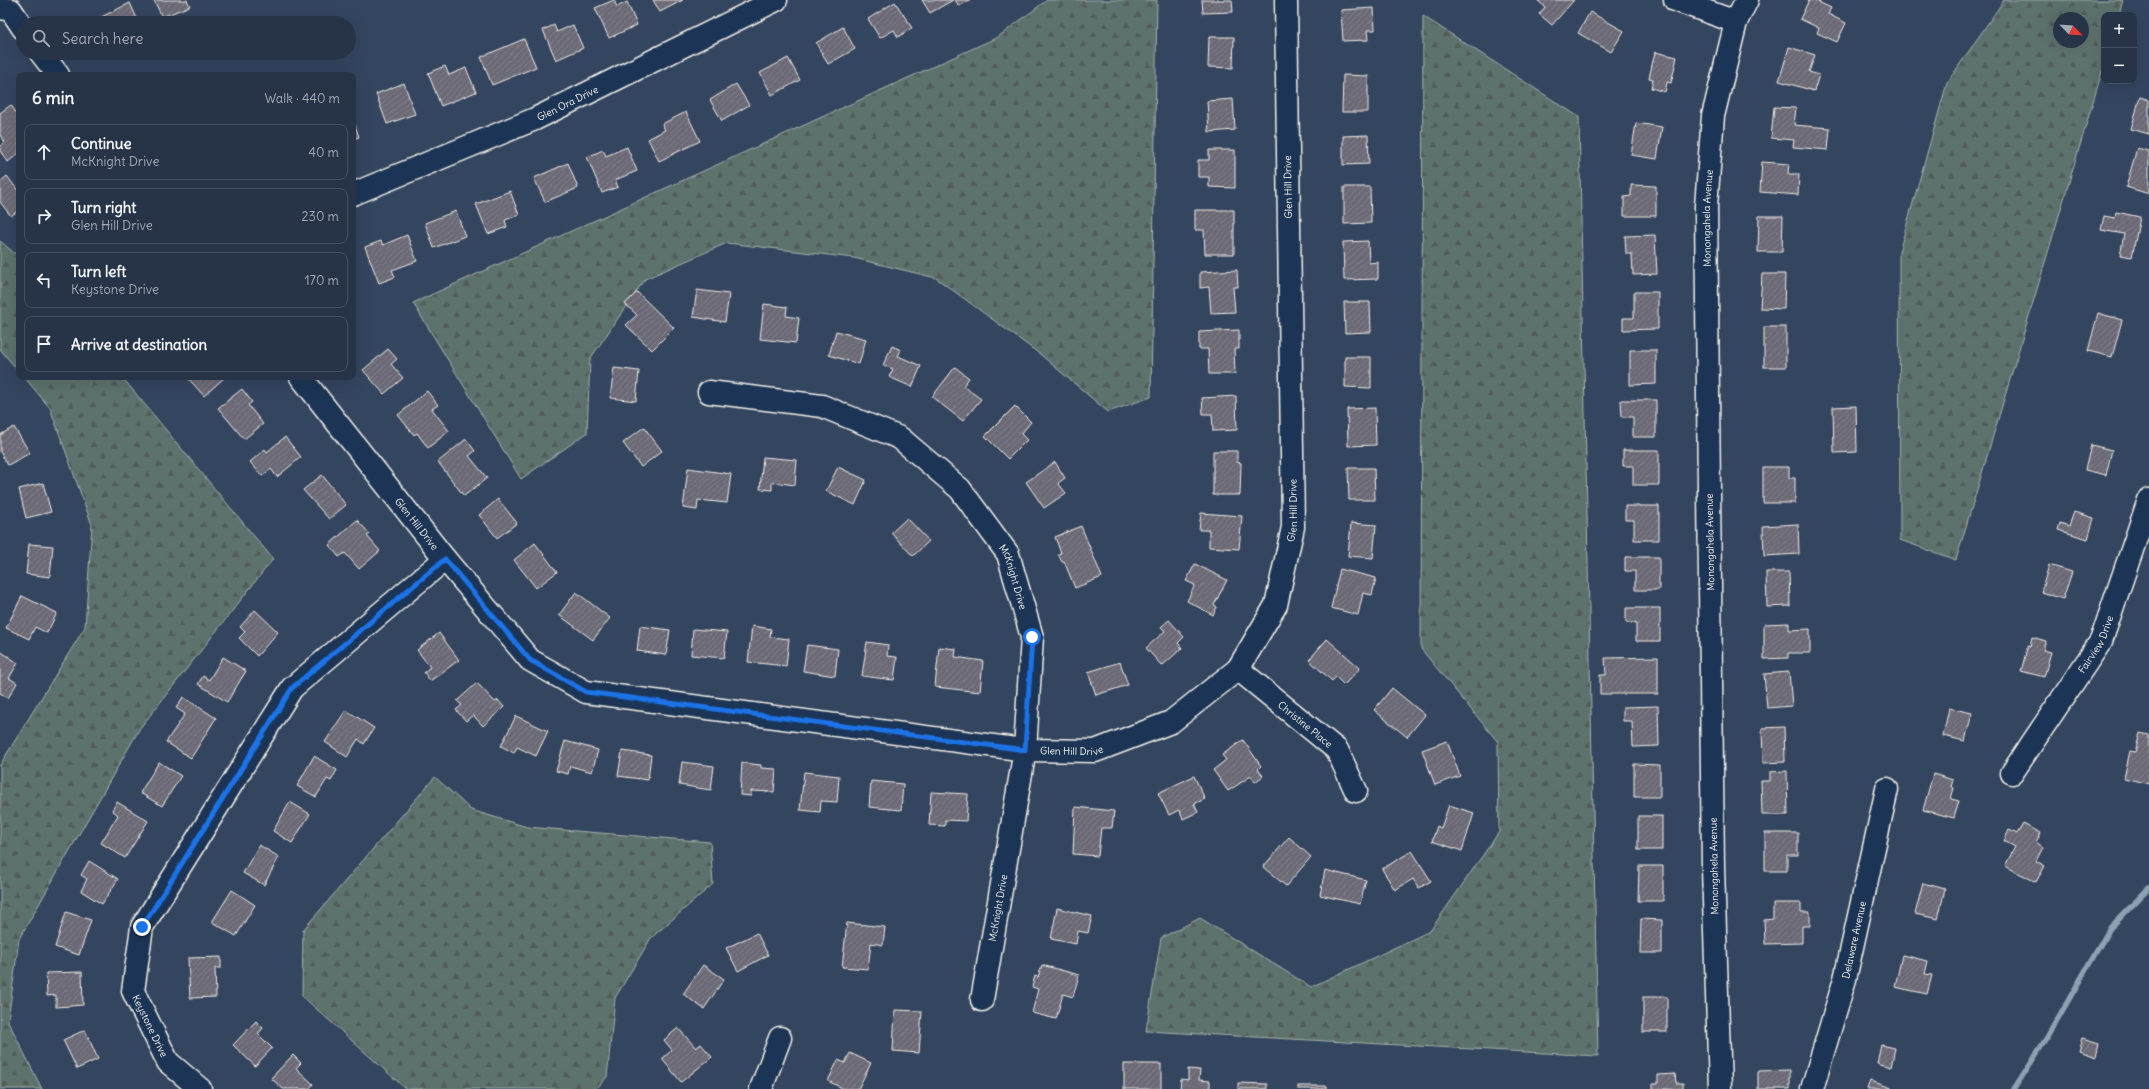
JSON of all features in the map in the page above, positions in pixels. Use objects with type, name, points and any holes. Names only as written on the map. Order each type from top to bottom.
[{"type":"street","name":"Glen Ora Drive","points":[[356,193],[536,119],[776,0]]},
{"type":"street","name":"Glen Hill Drive","points":[[303,380],[445,559],[530,660],[586,692],[1025,750],[1095,751],[1164,725],[1171,722],[1238,669],[1276,604],[1293,527],[1286,0]]},
{"type":"street","points":[[1675,0],[1736,22]]},
{"type":"street","name":"Monongahela Avenue","points":[[1720,1089],[1713,868],[1706,206],[1713,116],[1736,22],[1747,0]]},
{"type":"street","points":[[11,6],[16,16]]},
{"type":"street","points":[[46,60],[56,72]]},
{"type":"street","name":"McKnight Drive","points":[[709,392],[822,406],[900,438],[960,489],[1008,554],[1032,637],[1025,750],[982,1000]]},
{"type":"street","name":"Fairview Drive","points":[[2012,773],[2102,641],[2149,500]]},
{"type":"street","name":"Keystone Drive","points":[[200,1089],[168,1062],[133,991],[142,927],[292,688],[445,559]]},
{"type":"street","name":"Christine Place","points":[[1238,669],[1336,750],[1356,791]]},
{"type":"street","name":"Delaware Avenue","points":[[1812,1089],[1845,979],[1887,789]]},
{"type":"street","points":[[761,1089],[780,1038]]},
{"type":"green space","points":[[1047,0],[1157,0],[1151,397],[1108,412],[1041,355],[936,278],[854,258],[727,243],[645,279],[590,359],[587,433],[521,479],[413,303],[998,37]]},
{"type":"green space","points":[[2004,0],[2123,0],[2120,12],[2101,12],[2101,75],[1956,560],[1900,540],[1899,252],[1947,83]]},
{"type":"green space","points":[[1423,16],[1579,117],[1598,1056],[1146,1031],[1161,938],[1200,918],[1311,987],[1430,931],[1499,832],[1498,742],[1421,649]]},
{"type":"green space","points":[[0,241],[16,254],[16,368],[0,349]]},
{"type":"green space","points":[[27,380],[124,380],[273,559],[140,728],[19,939],[8,1021],[42,1089],[0,1089],[0,765],[85,627],[92,525],[50,408]]},
{"type":"green space","points":[[435,777],[471,810],[527,827],[710,842],[713,884],[651,938],[615,998],[607,1077],[596,1089],[406,1089],[302,996],[303,930]]},
{"type":"building","points":[[154,0],[187,0],[190,6],[165,16],[162,16]]},
{"type":"building","points":[[614,0],[617,7],[627,2],[637,25],[609,38],[595,8]]},
{"type":"building","points":[[653,0],[683,0],[660,12]]},
{"type":"building","points":[[922,0],[953,0],[930,13]]},
{"type":"building","points":[[955,0],[969,0],[969,1],[959,6]]},
{"type":"building","points":[[1202,0],[1232,0],[1233,12],[1203,13]]},
{"type":"building","points":[[1537,0],[1574,0],[1552,25],[1539,14],[1545,7]]},
{"type":"building","points":[[1809,0],[1814,0],[1831,8],[1828,14],[1846,23],[1837,42],[1817,33],[1819,28],[1800,19]]},
{"type":"building","points":[[895,2],[912,28],[898,37],[894,30],[880,38],[868,19]]},
{"type":"building","points":[[130,3],[136,16],[103,16]]},
{"type":"building","points":[[1374,8],[1375,30],[1367,30],[1368,40],[1343,41],[1341,10]]},
{"type":"building","points":[[1590,12],[1624,31],[1611,52],[1578,33]]},
{"type":"building","points":[[554,25],[557,32],[573,25],[583,48],[556,60],[543,30]]},
{"type":"building","points":[[843,27],[855,49],[828,64],[816,43]]},
{"type":"building","points":[[1209,37],[1234,37],[1233,68],[1208,67]]},
{"type":"building","points":[[524,39],[536,67],[492,85],[481,57]]},
{"type":"building","points":[[1789,47],[1815,55],[1809,72],[1819,75],[1814,91],[1779,81]]},
{"type":"building","points":[[1655,52],[1677,57],[1671,83],[1667,82],[1665,92],[1651,88],[1653,79],[1649,78]]},
{"type":"building","points":[[788,58],[800,80],[772,95],[760,73]]},
{"type":"building","points":[[445,66],[449,75],[466,68],[476,92],[441,106],[428,73]]},
{"type":"building","points":[[1343,75],[1368,76],[1368,112],[1342,112]]},
{"type":"building","points":[[404,83],[415,114],[387,124],[376,94]]},
{"type":"building","points":[[736,84],[749,105],[722,121],[710,100]]},
{"type":"building","points":[[2140,97],[2149,100],[2149,134],[2131,129]]},
{"type":"building","points":[[1233,99],[1235,130],[1209,132],[1207,101]]},
{"type":"building","points":[[11,105],[16,112],[16,155],[8,162],[0,151],[0,146],[5,142],[0,135],[0,113]]},
{"type":"building","points":[[1774,107],[1796,108],[1794,125],[1830,128],[1828,150],[1793,147],[1794,140],[1771,138]]},
{"type":"building","points":[[686,112],[700,141],[659,161],[648,139],[665,130],[662,124]]},
{"type":"building","points":[[1636,123],[1662,127],[1657,159],[1631,155]]},
{"type":"building","points":[[356,128],[359,137],[356,138]]},
{"type":"building","points":[[1368,135],[1369,164],[1343,165],[1343,136]]},
{"type":"building","points":[[627,147],[637,171],[615,180],[618,187],[602,193],[587,157],[603,150],[606,156]]},
{"type":"building","points":[[2137,148],[2149,151],[2149,194],[2126,187]]},
{"type":"building","points":[[1209,150],[1235,150],[1235,188],[1209,187],[1209,177],[1198,177],[1198,160],[1209,160]]},
{"type":"building","points":[[1762,162],[1789,164],[1788,174],[1799,174],[1798,195],[1760,192]]},
{"type":"building","points":[[568,163],[578,188],[545,202],[534,178]]},
{"type":"building","points":[[7,176],[16,188],[16,212],[11,216],[0,202],[0,182]]},
{"type":"building","points":[[1631,185],[1656,186],[1656,216],[1624,216],[1624,197],[1631,196]]},
{"type":"building","points":[[1344,187],[1370,187],[1371,223],[1344,224]]},
{"type":"building","points":[[510,191],[519,215],[505,220],[507,227],[488,234],[476,204]]},
{"type":"building","points":[[1195,210],[1234,210],[1234,254],[1205,254],[1204,230],[1195,230]]},
{"type":"building","points":[[456,211],[465,236],[434,248],[425,223]]},
{"type":"building","points":[[2116,212],[2140,217],[2132,257],[2120,255],[2124,234],[2101,230],[2104,216],[2115,218]]},
{"type":"building","points":[[1759,216],[1783,216],[1782,252],[1758,252]]},
{"type":"building","points":[[407,235],[417,261],[392,270],[395,277],[379,283],[365,247],[381,241],[383,245]]},
{"type":"building","points":[[1655,235],[1657,274],[1633,275],[1632,254],[1626,254],[1625,236]]},
{"type":"building","points":[[1368,241],[1369,263],[1378,262],[1378,279],[1344,280],[1343,242]]},
{"type":"building","points":[[1237,270],[1238,287],[1233,287],[1235,312],[1211,313],[1209,287],[1200,288],[1200,272]]},
{"type":"building","points":[[1762,274],[1785,274],[1784,309],[1760,308]]},
{"type":"building","points":[[697,290],[729,294],[725,322],[693,317]]},
{"type":"building","points":[[637,292],[674,328],[652,350],[626,325],[637,315],[625,304]]},
{"type":"building","points":[[1634,292],[1658,292],[1658,329],[1623,330],[1623,318],[1634,318]]},
{"type":"building","points":[[1344,302],[1370,302],[1371,332],[1345,333]]},
{"type":"building","points":[[764,304],[787,307],[786,316],[799,318],[796,343],[760,339]]},
{"type":"building","points":[[2098,313],[2122,320],[2112,357],[2088,351]]},
{"type":"building","points":[[1764,327],[1786,327],[1786,367],[1764,367]]},
{"type":"building","points":[[1239,330],[1239,349],[1234,349],[1235,374],[1209,374],[1208,349],[1199,349],[1199,332]]},
{"type":"building","points":[[836,331],[866,339],[859,364],[829,355]]},
{"type":"building","points":[[892,346],[901,350],[898,356],[921,366],[912,387],[889,377],[893,369],[883,365]]},
{"type":"building","points":[[388,349],[397,359],[391,364],[403,378],[384,394],[363,370]]},
{"type":"building","points":[[1630,350],[1656,350],[1656,384],[1630,385]]},
{"type":"building","points":[[1345,357],[1371,357],[1371,388],[1345,387]]},
{"type":"building","points":[[955,367],[969,378],[963,386],[981,399],[963,421],[932,397]]},
{"type":"building","points":[[614,368],[639,371],[636,401],[610,398]]},
{"type":"building","points":[[190,380],[222,380],[204,396]]},
{"type":"building","points":[[242,389],[252,402],[248,405],[263,424],[244,439],[218,408]]},
{"type":"building","points":[[427,391],[438,405],[432,409],[449,431],[428,448],[417,433],[414,435],[398,415]]},
{"type":"building","points":[[1236,396],[1237,430],[1213,431],[1212,414],[1203,414],[1202,398]]},
{"type":"building","points":[[1621,400],[1656,400],[1656,437],[1633,437],[1633,417],[1622,417]]},
{"type":"building","points":[[1015,406],[1031,422],[1021,434],[1027,440],[1008,459],[985,436]]},
{"type":"building","points":[[1856,406],[1857,452],[1834,453],[1833,407]]},
{"type":"building","points":[[1375,408],[1376,445],[1348,446],[1347,409]]},
{"type":"building","points":[[14,427],[30,453],[8,465],[0,452],[0,435]]},
{"type":"building","points":[[644,427],[662,451],[641,467],[623,443]]},
{"type":"building","points":[[285,437],[301,457],[277,477],[271,469],[262,476],[250,462],[265,449],[267,452]]},
{"type":"building","points":[[466,439],[475,451],[469,456],[487,478],[464,496],[438,462]]},
{"type":"building","points":[[2091,445],[2112,450],[2106,475],[2085,470]]},
{"type":"building","points":[[1623,450],[1659,450],[1659,485],[1633,485],[1633,466],[1623,466]]},
{"type":"building","points":[[1213,451],[1237,451],[1237,462],[1241,463],[1240,495],[1213,495]]},
{"type":"building","points":[[763,457],[797,460],[795,485],[772,482],[772,490],[760,489]]},
{"type":"building","points":[[1055,462],[1065,478],[1058,483],[1066,493],[1044,508],[1026,482]]},
{"type":"building","points":[[838,467],[866,480],[855,505],[826,491]]},
{"type":"building","points":[[1763,467],[1789,467],[1789,478],[1795,478],[1795,503],[1763,503]]},
{"type":"building","points":[[688,468],[731,474],[727,503],[698,500],[697,510],[683,508]]},
{"type":"building","points":[[1348,468],[1374,468],[1375,500],[1349,500]]},
{"type":"building","points":[[322,475],[346,505],[329,519],[303,490]]},
{"type":"building","points":[[43,483],[51,512],[26,518],[19,489]]},
{"type":"building","points":[[498,499],[517,523],[497,538],[479,515]]},
{"type":"building","points":[[1625,506],[1659,506],[1659,540],[1634,540],[1634,520],[1625,520]]},
{"type":"building","points":[[2074,512],[2094,518],[2088,539],[2058,530],[2060,523],[2069,526]]},
{"type":"building","points":[[1201,513],[1242,516],[1239,549],[1209,547],[1209,530],[1199,530]]},
{"type":"building","points":[[907,518],[929,541],[913,556],[891,533]]},
{"type":"building","points":[[357,520],[370,534],[367,536],[380,551],[359,569],[345,553],[339,557],[329,545]]},
{"type":"building","points":[[1351,523],[1376,525],[1373,558],[1348,556]]},
{"type":"building","points":[[1798,524],[1799,554],[1764,556],[1763,526]]},
{"type":"building","points":[[1081,526],[1102,577],[1075,588],[1064,561],[1062,562],[1058,554],[1061,553],[1055,537]]},
{"type":"building","points":[[535,543],[557,572],[536,588],[514,560]]},
{"type":"building","points":[[29,544],[53,546],[50,577],[26,574]]},
{"type":"building","points":[[1625,557],[1659,557],[1659,590],[1635,590],[1635,571],[1625,571]]},
{"type":"building","points":[[1195,564],[1227,580],[1214,605],[1217,607],[1213,615],[1187,601],[1195,585],[1186,581]]},
{"type":"building","points":[[2049,565],[2072,572],[2063,599],[2041,592]]},
{"type":"building","points":[[1340,569],[1376,578],[1372,595],[1363,593],[1358,615],[1331,608]]},
{"type":"building","points":[[1766,572],[1789,572],[1790,606],[1767,607]]},
{"type":"building","points":[[576,592],[610,618],[593,640],[559,615]]},
{"type":"building","points":[[22,596],[57,613],[47,633],[35,627],[29,639],[6,628]]},
{"type":"building","points":[[1626,608],[1660,608],[1660,641],[1636,641],[1636,623],[1626,623]]},
{"type":"building","points":[[255,610],[278,632],[257,656],[239,638],[245,632],[240,627]]},
{"type":"building","points":[[1169,620],[1184,637],[1178,643],[1182,648],[1162,666],[1146,648],[1165,631],[1161,627]]},
{"type":"building","points":[[1789,623],[1789,630],[1810,629],[1810,653],[1788,653],[1788,658],[1764,659],[1764,624]]},
{"type":"building","points":[[640,626],[670,630],[666,655],[637,651]]},
{"type":"building","points":[[752,626],[771,629],[770,637],[789,639],[786,666],[748,662]]},
{"type":"building","points":[[693,629],[727,632],[724,658],[691,655]]},
{"type":"building","points":[[439,633],[459,660],[430,681],[424,672],[430,667],[417,650]]},
{"type":"building","points":[[2032,637],[2046,641],[2043,650],[2051,652],[2044,677],[2021,671],[2028,645],[2030,646]]},
{"type":"building","points":[[1327,639],[1360,668],[1344,685],[1336,677],[1332,681],[1309,660]]},
{"type":"building","points":[[867,642],[888,645],[887,656],[897,657],[894,680],[862,676]]},
{"type":"building","points":[[807,645],[838,649],[835,676],[803,671]]},
{"type":"building","points":[[939,647],[956,649],[955,657],[983,661],[980,692],[935,687]]},
{"type":"building","points":[[0,651],[18,663],[9,678],[17,683],[8,698],[0,693]]},
{"type":"building","points":[[223,657],[246,671],[227,702],[198,684],[203,676],[209,680]]},
{"type":"building","points":[[1658,657],[1658,694],[1600,694],[1600,675],[1606,675],[1605,658]]},
{"type":"building","points":[[1120,662],[1128,685],[1096,695],[1088,672]]},
{"type":"building","points":[[1789,672],[1792,706],[1767,708],[1764,674]]},
{"type":"building","points":[[477,683],[495,702],[498,700],[504,707],[483,726],[473,715],[466,721],[456,710],[462,705],[457,701]]},
{"type":"building","points":[[1392,688],[1425,715],[1407,737],[1374,710]]},
{"type":"building","points":[[183,697],[216,718],[191,758],[166,742],[185,714],[176,708]]},
{"type":"building","points":[[1658,706],[1659,746],[1633,747],[1632,721],[1623,721],[1623,707]]},
{"type":"building","points":[[1949,708],[1972,713],[1965,741],[1943,736]]},
{"type":"building","points":[[346,710],[374,728],[364,744],[358,739],[347,757],[325,742]]},
{"type":"building","points":[[516,716],[548,731],[536,756],[517,747],[514,753],[501,746]]},
{"type":"building","points":[[1784,727],[1785,762],[1763,763],[1762,728]]},
{"type":"building","points":[[2140,733],[2149,735],[2149,784],[2124,778],[2130,751],[2135,752]]},
{"type":"building","points":[[1243,740],[1261,766],[1258,769],[1263,776],[1255,782],[1251,776],[1228,791],[1213,770],[1226,760],[1222,755]]},
{"type":"building","points":[[565,741],[598,750],[592,772],[570,766],[568,774],[556,771]]},
{"type":"building","points":[[1447,741],[1460,776],[1435,785],[1422,750]]},
{"type":"building","points":[[622,751],[651,755],[648,780],[618,776]]},
{"type":"building","points":[[314,756],[337,770],[331,781],[327,779],[316,797],[297,786]]},
{"type":"building","points":[[159,762],[181,776],[162,806],[140,793]]},
{"type":"building","points":[[682,762],[714,766],[711,790],[679,785]]},
{"type":"building","points":[[742,763],[761,765],[761,768],[776,769],[774,792],[751,791],[751,796],[740,795]]},
{"type":"building","points":[[1634,764],[1660,765],[1660,797],[1634,797]]},
{"type":"building","points":[[1787,771],[1788,815],[1762,815],[1761,781],[1770,781],[1770,772]]},
{"type":"building","points":[[804,772],[839,776],[837,802],[821,801],[820,812],[800,810]]},
{"type":"building","points":[[1933,774],[1953,780],[1951,787],[1954,788],[1951,799],[1959,801],[1954,818],[1923,810]]},
{"type":"building","points":[[1194,776],[1205,799],[1194,804],[1198,812],[1183,819],[1179,810],[1169,815],[1158,793]]},
{"type":"building","points":[[871,781],[903,784],[901,810],[869,807]]},
{"type":"building","points":[[931,792],[968,794],[966,821],[945,820],[945,826],[929,825]]},
{"type":"building","points":[[117,802],[148,821],[125,858],[101,843],[118,815],[112,810]]},
{"type":"building","points":[[290,802],[310,814],[292,843],[273,831]]},
{"type":"building","points":[[1449,805],[1474,813],[1462,851],[1432,841],[1437,826],[1441,828]]},
{"type":"building","points":[[1075,807],[1114,811],[1112,828],[1101,828],[1098,856],[1073,854]]},
{"type":"building","points":[[1638,816],[1662,816],[1662,850],[1638,850]]},
{"type":"building","points":[[2023,824],[2041,833],[2036,842],[2043,847],[2036,861],[2045,866],[2036,882],[2005,866],[2015,847],[2004,841],[2009,830],[2017,834]]},
{"type":"building","points":[[1765,833],[1798,833],[1798,855],[1787,855],[1787,871],[1765,871]]},
{"type":"building","points":[[1289,837],[1311,857],[1286,886],[1263,867]]},
{"type":"building","points":[[259,845],[279,857],[264,885],[243,873]]},
{"type":"building","points":[[1412,851],[1431,881],[1419,888],[1413,879],[1395,890],[1382,869]]},
{"type":"building","points":[[89,861],[118,879],[102,904],[81,891],[87,879],[81,875]]},
{"type":"building","points":[[1639,866],[1663,866],[1663,901],[1638,901]]},
{"type":"building","points":[[1325,870],[1366,880],[1360,904],[1320,895]]},
{"type":"building","points":[[1923,883],[1945,889],[1938,919],[1915,914]]},
{"type":"building","points":[[232,890],[255,905],[236,936],[212,922]]},
{"type":"building","points":[[1773,903],[1801,903],[1801,912],[1810,912],[1810,926],[1802,926],[1802,943],[1765,944],[1764,920],[1773,919]]},
{"type":"building","points":[[1057,908],[1092,916],[1088,933],[1078,931],[1076,944],[1051,939]]},
{"type":"building","points":[[66,912],[91,920],[79,955],[55,947]]},
{"type":"building","points":[[1641,919],[1662,920],[1662,953],[1640,953]]},
{"type":"building","points":[[847,923],[885,927],[883,945],[871,943],[868,969],[842,967]]},
{"type":"building","points":[[757,933],[768,955],[738,971],[726,948]]},
{"type":"building","points":[[1902,955],[1928,961],[1925,974],[1932,975],[1927,994],[1895,987]]},
{"type":"building","points":[[221,957],[221,968],[215,968],[216,997],[190,998],[188,958]]},
{"type":"building","points":[[703,965],[724,979],[704,1009],[683,994]]},
{"type":"building","points":[[1042,965],[1079,975],[1073,997],[1063,994],[1056,1019],[1032,1013],[1038,989],[1032,987],[1035,976],[1038,977]]},
{"type":"building","points":[[82,972],[83,1005],[56,1007],[56,995],[47,996],[46,973]]},
{"type":"building","points":[[1643,997],[1667,997],[1667,1032],[1643,1032]]},
{"type":"building","points":[[895,1010],[922,1011],[919,1053],[893,1051]]},
{"type":"building","points":[[256,1021],[263,1028],[258,1034],[272,1048],[255,1066],[233,1045]]},
{"type":"building","points":[[678,1028],[696,1048],[701,1044],[712,1057],[681,1082],[662,1059],[672,1050],[664,1040]]},
{"type":"building","points":[[85,1030],[98,1059],[77,1069],[63,1040]]},
{"type":"building","points":[[2082,1038],[2099,1043],[2096,1056],[2078,1050]]},
{"type":"building","points":[[1881,1045],[1895,1048],[1891,1067],[1877,1063]]},
{"type":"building","points":[[850,1053],[871,1063],[858,1089],[844,1089],[828,1081],[838,1060],[845,1063]]},
{"type":"building","points":[[293,1055],[301,1063],[296,1068],[313,1084],[309,1089],[283,1089],[271,1078]]},
{"type":"building","points":[[1124,1064],[1161,1064],[1161,1089],[1124,1089]]},
{"type":"building","points":[[1188,1069],[1200,1070],[1199,1080],[1210,1081],[1210,1089],[1180,1089],[1181,1079],[1188,1080]]},
{"type":"building","points":[[1790,1070],[1790,1089],[1758,1089],[1758,1071]]},
{"type":"building","points":[[1675,1074],[1676,1083],[1683,1083],[1683,1089],[1653,1089],[1653,1084],[1658,1084],[1658,1075]]},
{"type":"building","points":[[1870,1081],[1892,1088],[1867,1089]]},
{"type":"building","points":[[1238,1083],[1267,1084],[1267,1089],[1238,1089]]},
{"type":"building","points":[[1298,1086],[1327,1086],[1327,1089],[1298,1089]]},
{"type":"waterway","points":[[2014,1089],[2046,1039],[2110,928],[2149,888]]},
{"type":"route","points":[[142,927],[292,688],[445,559],[530,660],[586,692],[1025,750],[1032,637]]}]
